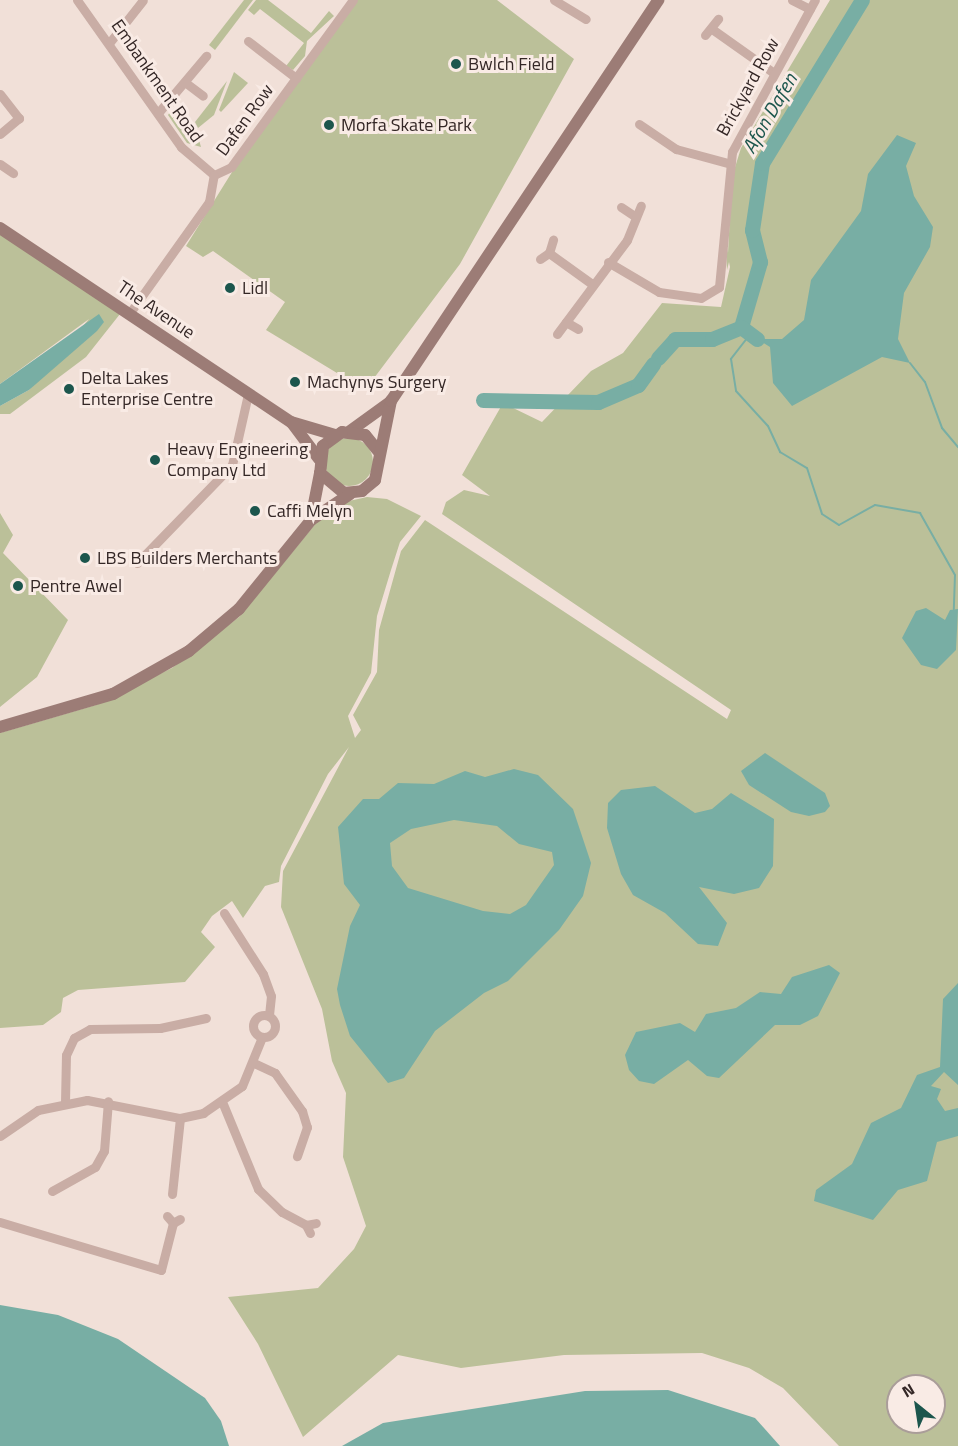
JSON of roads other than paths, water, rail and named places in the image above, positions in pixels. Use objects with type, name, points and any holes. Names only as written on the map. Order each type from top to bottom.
[{"type":"main road","points":[[311,520],[320,472],[319,459],[335,435],[350,431],[391,401],[658,0]]},
{"type":"main road","name":"The Avenue","points":[[0,228],[291,422],[335,435]]},
{"type":"main road","points":[[0,727],[113,694],[189,651],[239,609],[311,520],[375,480],[391,401]]},
{"type":"main road","name":"The Avenue","points":[[291,422],[319,459]]},
{"type":"main road","points":[[350,431],[365,435],[379,452]]},
{"type":"main road","points":[[320,472],[333,489],[350,494]]},
{"type":"street","name":"Embankment Road","points":[[77,0],[110,42],[187,154],[214,175]]},
{"type":"street","points":[[110,42],[143,0]]},
{"type":"street","name":"Dafen Row","points":[[129,314],[209,202],[214,175],[231,167],[353,0]]},
{"type":"street","points":[[554,0],[586,20]]},
{"type":"street","points":[[792,0],[810,9]]},
{"type":"street","name":"Brickyard Row","points":[[608,262],[660,292],[701,298],[719,287],[728,163],[815,0]]},
{"type":"street","points":[[718,19],[709,32],[774,73]]},
{"type":"street","points":[[248,41],[296,78]]},
{"type":"street","points":[[158,113],[186,83],[206,56]]},
{"type":"street","points":[[186,83],[203,96]]},
{"type":"street","points":[[0,94],[19,118],[0,134]]},
{"type":"street","points":[[639,124],[676,149],[728,163]]},
{"type":"street","points":[[0,164],[13,173]]},
{"type":"street","points":[[557,334],[608,262],[633,232],[633,215],[641,206]]},
{"type":"street","points":[[621,207],[633,215]]},
{"type":"street","points":[[540,259],[549,254],[553,240]]},
{"type":"street","points":[[549,254],[592,284]]},
{"type":"street","points":[[566,321],[578,329]]},
{"type":"street","points":[[137,563],[232,465],[248,394]]},
{"type":"street","points":[[224,913],[263,974],[271,996],[269,1016],[274,1031],[262,1036]]},
{"type":"street","points":[[262,1036],[254,1030],[255,1020],[269,1016]]},
{"type":"street","points":[[65,1102],[66,1055],[74,1038],[90,1029],[160,1028],[210,1017]]},
{"type":"street","points":[[0,1136],[38,1110],[65,1102],[108,1101],[180,1118],[223,1104],[254,1063],[262,1036]]},
{"type":"street","points":[[254,1063],[275,1073],[297,1100],[307,1127],[297,1151],[285,1146]]},
{"type":"street","points":[[50,1191],[95,1167],[104,1151],[108,1101]]},
{"type":"street","points":[[223,1104],[258,1189],[282,1212],[308,1229],[316,1223]]},
{"type":"street","points":[[172,1198],[180,1118]]},
{"type":"street","points":[[0,1222],[161,1270],[173,1220]]},
{"type":"water","points":[[897,135],[916,143],[906,166],[914,196],[933,227],[930,247],[904,293],[898,339],[910,363],[882,357],[792,406],[773,383],[770,347],[757,339],[782,339],[804,320],[811,280],[861,211],[868,174]]},
{"type":"water","points":[[99,314],[104,322],[97,331],[29,390],[0,406],[0,384]]},
{"type":"water","points":[[926,608],[945,620],[950,610],[958,609],[956,650],[937,669],[921,665],[902,638],[916,611]]},
{"type":"water","points":[[765,753],[825,793],[830,806],[825,812],[809,816],[791,812],[749,785],[741,771]]},
{"type":"water","points":[[514,769],[538,775],[573,809],[591,863],[583,896],[559,930],[508,981],[484,993],[435,1031],[404,1078],[388,1083],[350,1036],[340,1005],[337,989],[350,926],[360,905],[344,884],[338,827],[363,799],[379,799],[398,783],[434,784],[465,771],[485,777]],"holes":[[[454,820],[497,826],[519,844],[552,852],[554,865],[526,905],[510,914],[483,911],[408,888],[392,866],[390,843],[411,829]]]},
{"type":"water","points":[[655,786],[695,813],[712,809],[731,793],[774,819],[773,866],[759,888],[734,894],[699,887],[727,923],[718,946],[698,944],[665,913],[633,895],[621,874],[607,828],[608,803],[621,790]]},
{"type":"water","points":[[829,965],[840,973],[818,1016],[800,1025],[775,1025],[719,1078],[707,1076],[688,1060],[654,1084],[639,1081],[629,1070],[625,1055],[636,1032],[680,1023],[695,1032],[706,1014],[736,1008],[760,992],[781,994],[792,977]]},
{"type":"water","points":[[958,983],[958,1085],[944,1072],[931,1086],[941,1089],[937,1099],[945,1111],[958,1108],[958,1136],[937,1142],[927,1181],[898,1190],[873,1220],[814,1201],[816,1190],[852,1164],[871,1123],[901,1108],[917,1075],[940,1067],[943,999]]},
{"type":"water","points":[[0,1305],[58,1315],[118,1339],[205,1398],[221,1421],[229,1446],[0,1446]]},
{"type":"water","points":[[668,1390],[755,1418],[780,1446],[342,1446],[383,1423],[585,1391]]},
{"type":"waterway","name":"Afon Dafen","points":[[741,327],[760,262],[752,230],[762,163],[862,0]]},
{"type":"waterway","name":"Afon Dafen","points":[[658,358],[675,339],[712,339],[741,327],[757,339]]},
{"type":"waterway","points":[[748,337],[731,359],[736,391],[768,426],[780,452],[807,468],[822,514],[839,525],[875,505],[920,513],[955,575],[954,609]]},
{"type":"waterway","points":[[910,363],[925,382],[942,428],[958,447]]},
{"type":"waterway","name":"Afon Dafen","points":[[483,400],[598,402],[638,385],[653,364]]},
{"type":"place","name":"Bwlch Field","points":[[456,64]]},
{"type":"place","name":"Morfa Skate Park","points":[[329,125]]},
{"type":"place","name":"Lidl","points":[[230,288]]},
{"type":"place","name":"Machynys Surgery","points":[[295,382]]},
{"type":"place","name":"Delta Lakes Enterprise Centre","points":[[69,389]]},
{"type":"place","name":"Heavy Engineering Company Ltd","points":[[155,460]]},
{"type":"place","name":"Caffi Melyn","points":[[255,511]]},
{"type":"place","name":"LBS Builders Merchants","points":[[85,558]]},
{"type":"place","name":"Pentre Awel","points":[[18,586]]}]
